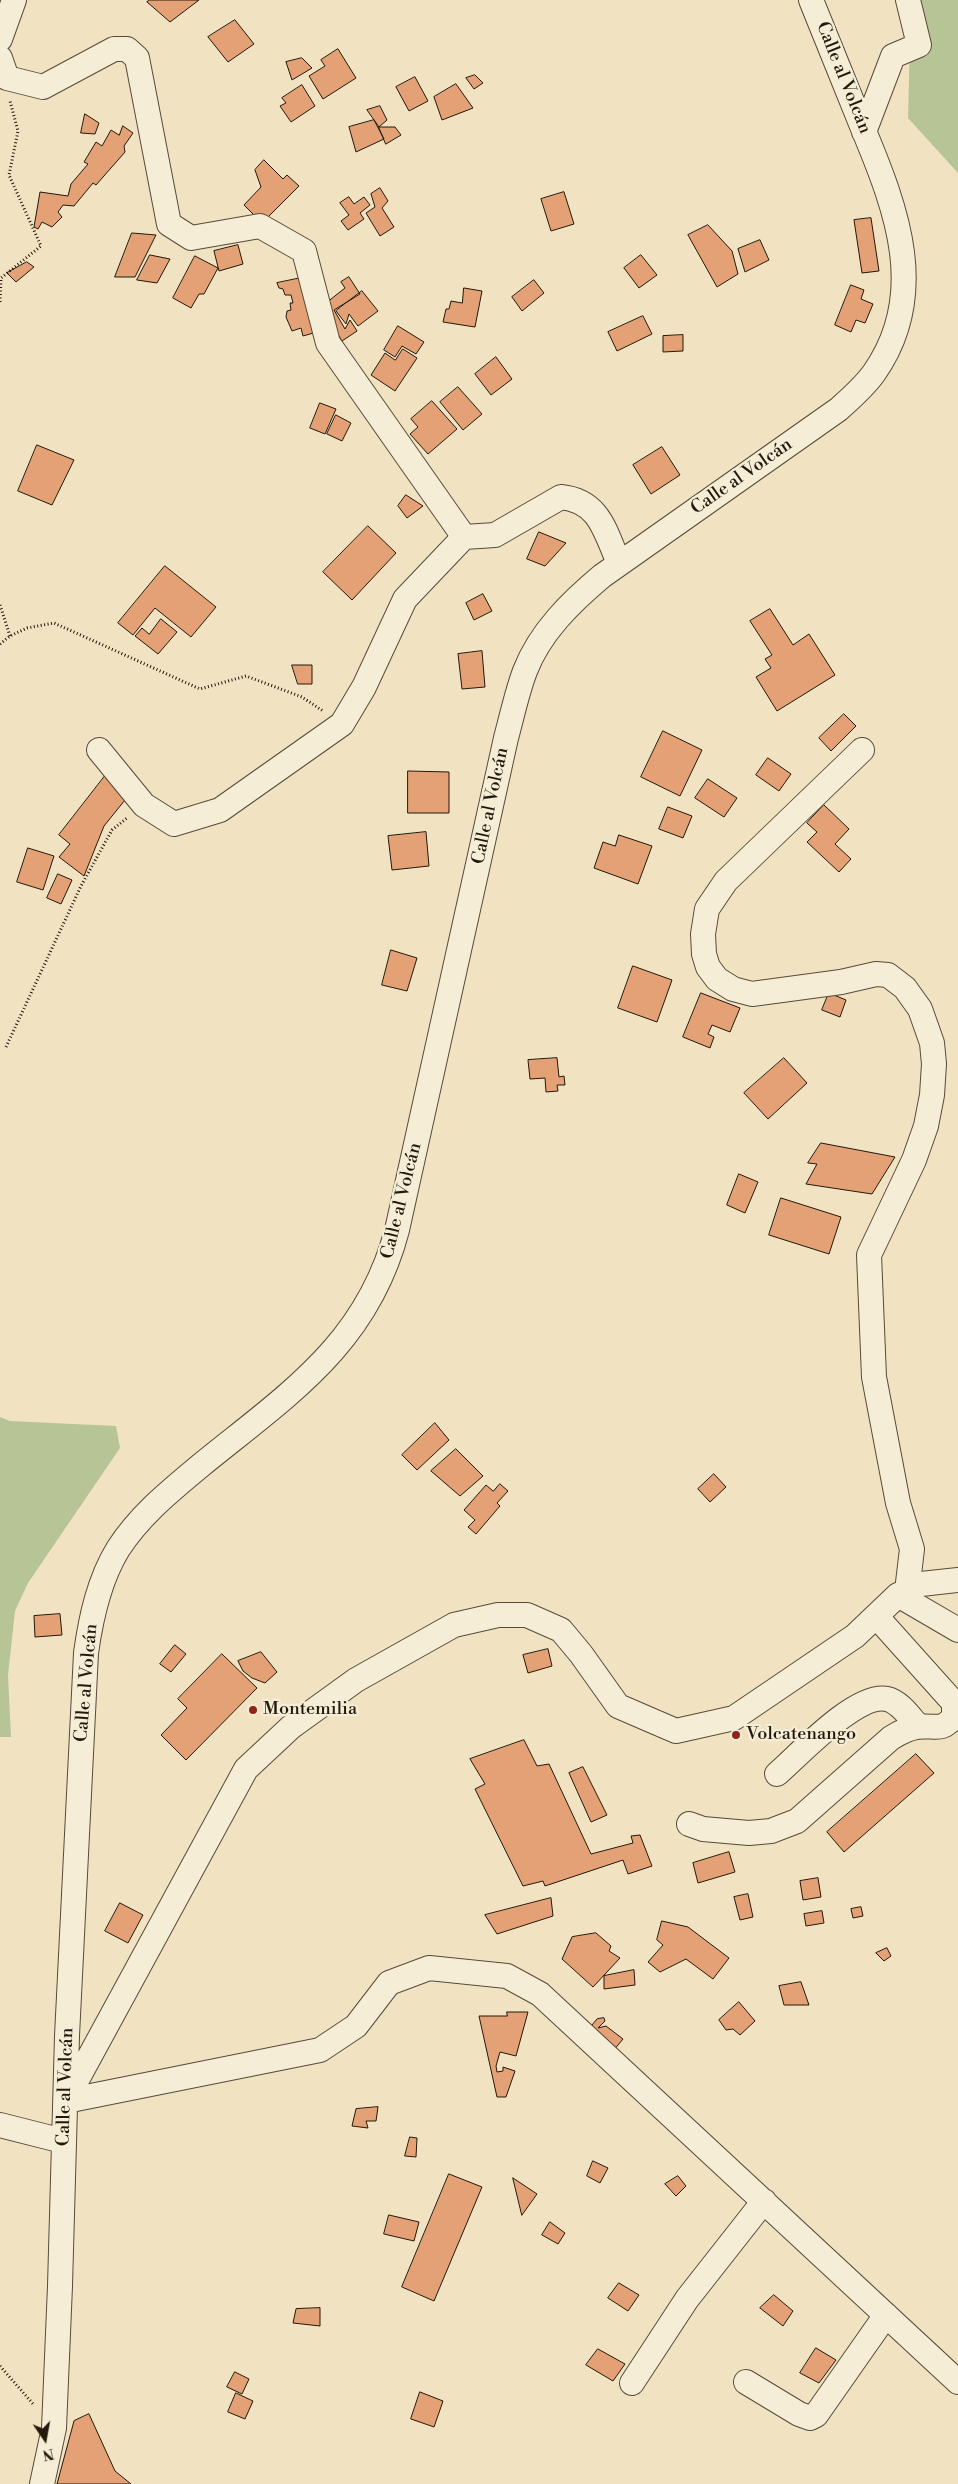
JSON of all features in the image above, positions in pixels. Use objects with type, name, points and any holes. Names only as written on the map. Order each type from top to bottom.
[{"type":"street","points":[[0,39],[14,0]]},
{"type":"street","name":"Calle al Volcán","points":[[42,2484],[54,2428],[60,2286],[63,2141],[86,1653],[89,1630],[104,1577],[118,1549],[150,1508],[304,1381],[347,1335],[373,1295],[386,1265],[397,1230],[506,738],[525,671],[542,639],[580,595],[619,563],[823,420],[864,385],[874,372],[889,343],[899,315],[903,288],[904,262],[895,215],[882,175],[811,0]]},
{"type":"street","points":[[864,132],[893,56],[919,45],[908,0]]},
{"type":"street","points":[[0,58],[7,78],[43,87],[114,49],[127,49],[137,58],[169,224],[191,238],[260,226],[304,251],[328,343],[464,536]]},
{"type":"street","points":[[100,750],[144,805],[174,824],[220,810],[342,724],[364,686],[406,599],[464,536],[495,535],[561,497],[573,498],[582,502],[597,514],[619,563]]},
{"type":"street","points":[[862,750],[726,881],[707,909],[703,934],[704,954],[708,967],[717,979],[733,988],[752,994],[841,982],[876,974],[888,975],[905,988],[920,1009],[932,1043],[933,1080],[926,1126],[914,1160],[869,1255],[874,1377],[898,1503],[912,1549],[902,1593]]},
{"type":"street","points":[[66,2101],[246,1769],[291,1727],[356,1680],[454,1625],[498,1615],[527,1615],[560,1630],[581,1654],[618,1706],[676,1731],[734,1718],[855,1636],[902,1593],[922,1584],[958,1580]]},
{"type":"street","points":[[902,1593],[958,1630]]},
{"type":"street","points":[[689,1824],[703,1829],[749,1833],[771,1831],[797,1820],[891,1738],[905,1730],[918,1726],[935,1728],[947,1725],[954,1717],[954,1703],[876,1616]]},
{"type":"street","points":[[778,1774],[845,1714],[868,1701],[886,1698],[896,1703],[918,1726]]},
{"type":"street","points":[[66,2101],[320,2050],[356,2026],[389,1983],[429,1968],[507,1976],[540,1994],[958,2382]]},
{"type":"street","points":[[0,2126],[63,2141]]},
{"type":"street","points":[[632,2383],[686,2298],[764,2201]]},
{"type":"street","points":[[746,2382],[799,2414],[810,2418],[816,2415],[886,2315]]},
{"type":"path","points":[[0,302],[1,278],[41,246],[9,175],[18,131],[10,100],[5,99]]},
{"type":"path","points":[[0,605],[10,636]]},
{"type":"path","points":[[0,644],[10,636],[27,628],[54,623],[200,689],[246,676],[302,697],[342,724]]},
{"type":"path","points":[[6,1047],[81,886],[112,830],[144,805]]},
{"type":"path","points":[[0,2366],[54,2428]]},
{"type":"green space","points":[[911,0],[958,0],[958,173],[908,118]]},
{"type":"green space","points":[[0,1417],[10,1421],[116,1426],[120,1448],[28,1583],[15,1611],[8,1675],[11,1737],[0,1737]]},
{"type":"building","points":[[150,0],[199,0],[170,22],[147,2]]},
{"type":"building","points":[[235,20],[254,44],[228,62],[208,37]]},
{"type":"building","points":[[338,49],[356,78],[323,99],[309,76],[325,66],[321,60]]},
{"type":"building","points":[[302,58],[312,68],[292,80],[286,62]]},
{"type":"building","points":[[475,75],[483,83],[474,89],[466,78]]},
{"type":"building","points":[[415,77],[428,101],[409,111],[396,87]]},
{"type":"building","points":[[456,84],[473,108],[442,120],[434,97]]},
{"type":"building","points":[[302,85],[315,106],[291,122],[280,106],[286,103],[282,98]]},
{"type":"building","points":[[380,106],[387,120],[379,127],[367,110]]},
{"type":"building","points":[[85,114],[99,123],[95,134],[81,133]]},
{"type":"building","points":[[374,120],[384,139],[356,152],[349,127]]},
{"type":"building","points":[[123,126],[133,133],[124,146],[125,152],[96,185],[93,183],[74,206],[63,205],[58,212],[62,217],[52,227],[42,222],[38,229],[34,227],[40,192],[68,196],[71,184],[88,164],[84,162],[96,142],[102,146],[111,130],[119,135]]},
{"type":"building","points":[[379,127],[395,127],[401,135],[386,144]]},
{"type":"building","points":[[264,160],[283,179],[287,175],[299,186],[262,223],[244,205],[261,187],[255,170]]},
{"type":"building","points":[[380,188],[388,201],[382,208],[394,227],[380,236],[366,213],[375,207],[371,194]]},
{"type":"building","points":[[564,192],[574,224],[551,231],[541,199]]},
{"type":"building","points":[[349,197],[354,204],[364,197],[370,205],[360,213],[364,219],[348,230],[341,221],[349,215],[340,203]]},
{"type":"building","points":[[871,218],[879,271],[862,273],[854,220]]},
{"type":"building","points":[[708,225],[732,251],[738,274],[717,287],[688,235]]},
{"type":"building","points":[[132,233],[156,235],[135,277],[115,277]]},
{"type":"building","points":[[760,240],[769,260],[745,272],[738,249]]},
{"type":"building","points":[[238,245],[243,264],[219,271],[214,251]]},
{"type":"building","points":[[150,255],[170,259],[157,283],[137,280]]},
{"type":"building","points":[[641,255],[657,275],[639,288],[624,268]]},
{"type":"building","points":[[195,256],[218,268],[204,294],[199,294],[191,308],[173,298]]},
{"type":"building","points":[[27,262],[34,267],[16,282],[7,273]]},
{"type":"building","points":[[306,277],[317,332],[303,336],[301,328],[292,331],[286,317],[287,311],[291,310],[290,303],[293,303],[291,295],[285,295],[283,289],[279,288],[277,283]]},
{"type":"building","points":[[349,277],[360,294],[334,310],[345,329],[350,320],[357,331],[342,341],[321,307],[345,288],[341,282]]},
{"type":"building","points":[[534,280],[544,293],[522,311],[512,297]]},
{"type":"building","points":[[851,285],[864,290],[861,299],[873,304],[865,323],[856,320],[851,332],[835,325]]},
{"type":"building","points":[[464,288],[482,291],[475,327],[443,322],[446,309],[449,309],[451,301],[462,303]]},
{"type":"building","points":[[362,291],[378,311],[358,326],[349,314],[346,324],[336,311]]},
{"type":"building","points":[[643,316],[652,334],[617,351],[608,332]]},
{"type":"building","points":[[398,326],[424,342],[416,354],[402,346],[395,357],[384,350]]},
{"type":"building","points":[[683,335],[683,351],[663,352],[663,336]]},
{"type":"building","points":[[403,349],[417,358],[395,391],[371,375],[385,353],[395,360]]},
{"type":"building","points":[[496,357],[512,379],[491,395],[475,374]]},
{"type":"building","points":[[458,387],[482,414],[463,430],[440,402]]},
{"type":"building","points":[[432,401],[457,429],[428,454],[410,434],[418,427],[411,419]]},
{"type":"building","points":[[320,403],[336,409],[325,434],[310,428]]},
{"type":"building","points":[[336,415],[351,423],[342,441],[327,434]]},
{"type":"building","points":[[37,445],[74,460],[52,505],[18,491]]},
{"type":"building","points":[[662,447],[680,475],[651,494],[633,465]]},
{"type":"building","points":[[406,495],[423,506],[407,518],[398,506]]},
{"type":"building","points":[[368,526],[396,553],[352,600],[323,572]]},
{"type":"building","points":[[539,532],[566,543],[545,566],[527,559]]},
{"type":"building","points":[[165,566],[216,607],[191,637],[155,608],[133,635],[118,623]]},
{"type":"building","points":[[483,594],[492,611],[474,620],[466,603]]},
{"type":"building","points":[[770,609],[793,645],[809,634],[835,675],[777,711],[756,677],[771,668],[765,659],[772,655],[750,621]]},
{"type":"building","points":[[161,619],[177,632],[158,654],[135,636],[142,628],[149,634]]},
{"type":"building","points":[[482,651],[485,687],[462,689],[458,654]]},
{"type":"building","points":[[292,665],[312,665],[312,684],[298,684]]},
{"type":"building","points":[[844,714],[856,726],[831,751],[819,738]]},
{"type":"building","points":[[663,731],[702,750],[680,796],[641,777]]},
{"type":"building","points":[[768,758],[791,774],[779,791],[756,775]]},
{"type":"building","points":[[408,771],[449,772],[449,813],[408,813]]},
{"type":"building","points":[[105,776],[129,795],[104,826],[84,876],[59,857],[70,844],[59,835]]},
{"type":"building","points":[[708,779],[737,798],[724,817],[695,798]]},
{"type":"building","points":[[824,805],[849,829],[835,844],[851,859],[839,872],[807,842],[817,832],[807,823]]},
{"type":"building","points":[[668,807],[692,816],[683,838],[659,829]]},
{"type":"building","points":[[426,832],[429,866],[392,870],[388,836]]},
{"type":"building","points":[[619,835],[652,846],[638,884],[594,868],[603,842],[615,846]]},
{"type":"building","points":[[28,848],[54,856],[43,890],[17,882]]},
{"type":"building","points":[[58,874],[72,880],[61,904],[47,898]]},
{"type":"building","points":[[391,950],[417,958],[407,991],[382,985]]},
{"type":"building","points":[[633,966],[672,980],[657,1022],[618,1008]]},
{"type":"building","points":[[701,993],[740,1008],[730,1032],[712,1025],[708,1034],[714,1037],[710,1048],[683,1037]]},
{"type":"building","points":[[829,993],[846,1000],[840,1017],[822,1010]]},
{"type":"building","points":[[557,1058],[559,1077],[564,1076],[565,1085],[557,1085],[558,1091],[546,1092],[545,1078],[530,1079],[528,1060]]},
{"type":"building","points":[[784,1058],[807,1083],[768,1119],[744,1093]]},
{"type":"building","points":[[821,1143],[895,1157],[872,1194],[806,1184],[817,1164],[808,1163]]},
{"type":"building","points":[[739,1174],[758,1182],[745,1213],[727,1205]]},
{"type":"building","points":[[781,1198],[841,1217],[829,1254],[769,1235]]},
{"type":"building","points":[[435,1423],[449,1440],[417,1470],[402,1455]]},
{"type":"building","points":[[456,1449],[483,1476],[460,1496],[431,1471]]},
{"type":"building","points":[[714,1474],[726,1487],[710,1502],[698,1489]]},
{"type":"building","points":[[500,1484],[508,1491],[497,1503],[500,1506],[476,1534],[468,1527],[475,1520],[464,1510],[486,1485],[493,1491]]},
{"type":"building","points":[[60,1614],[62,1635],[35,1637],[34,1616]]},
{"type":"building","points":[[175,1645],[186,1654],[171,1672],[160,1664]]},
{"type":"building","points":[[548,1649],[552,1666],[528,1673],[523,1655]]},
{"type":"building","points":[[261,1652],[277,1672],[265,1683],[252,1678],[243,1671],[238,1661]]},
{"type":"building","points":[[222,1654],[257,1688],[186,1760],[161,1735],[187,1708],[178,1699]]},
{"type":"building","points":[[524,1740],[537,1766],[549,1764],[591,1854],[633,1843],[631,1836],[640,1835],[652,1866],[628,1874],[623,1860],[545,1886],[543,1881],[523,1886],[475,1789],[485,1784],[470,1759]]},
{"type":"building","points":[[916,1754],[934,1773],[844,1852],[827,1832]]},
{"type":"building","points":[[583,1767],[607,1815],[591,1822],[569,1773]]},
{"type":"building","points":[[729,1852],[735,1872],[698,1883],[693,1863]]},
{"type":"building","points":[[818,1878],[821,1897],[803,1900],[800,1881]]},
{"type":"building","points":[[748,1894],[753,1917],[740,1920],[734,1897]]},
{"type":"building","points":[[551,1898],[553,1916],[497,1934],[485,1915]]},
{"type":"building","points":[[120,1903],[143,1915],[128,1943],[105,1931]]},
{"type":"building","points":[[861,1907],[863,1916],[853,1918],[851,1909]]},
{"type":"building","points":[[822,1911],[824,1923],[806,1926],[804,1914]]},
{"type":"building","points":[[662,1921],[688,1927],[729,1958],[713,1979],[686,1959],[660,1972],[648,1962],[663,1945],[657,1940]]},
{"type":"building","points":[[596,1933],[611,1946],[609,1951],[620,1958],[593,1987],[562,1959],[572,1937]]},
{"type":"building","points":[[887,1948],[891,1956],[884,1961],[876,1953]]},
{"type":"building","points":[[634,1970],[635,1985],[604,1989],[604,1976]]},
{"type":"building","points":[[801,1982],[809,2005],[784,2005],[779,1986]]},
{"type":"building","points":[[739,2002],[755,2021],[740,2035],[733,2029],[726,2030],[719,2020]]},
{"type":"building","points":[[507,2012],[528,2012],[516,2056],[500,2052],[496,2066],[497,2072],[503,2071],[503,2067],[515,2071],[506,2097],[497,2097],[479,2016],[507,2016]]},
{"type":"building","points":[[604,2018],[605,2021],[598,2028],[606,2026],[623,2039],[613,2051],[587,2031],[597,2019]]},
{"type":"building","points":[[378,2107],[376,2121],[366,2121],[368,2128],[352,2126],[356,2109]]},
{"type":"building","points":[[410,2137],[417,2138],[416,2157],[405,2156]]},
{"type":"building","points":[[593,2161],[608,2168],[600,2183],[587,2176]]},
{"type":"building","points":[[449,2174],[482,2187],[434,2301],[402,2287]]},
{"type":"building","points":[[678,2176],[686,2186],[676,2196],[665,2184]]},
{"type":"building","points":[[513,2178],[537,2194],[522,2215]]},
{"type":"building","points":[[389,2215],[419,2222],[414,2241],[384,2234]]},
{"type":"building","points":[[550,2222],[565,2233],[558,2244],[542,2235]]},
{"type":"building","points":[[619,2283],[639,2295],[628,2311],[608,2298]]},
{"type":"building","points":[[774,2295],[793,2311],[783,2326],[760,2308]]},
{"type":"building","points":[[320,2308],[320,2326],[293,2323],[296,2309]]},
{"type":"building","points":[[816,2348],[836,2360],[819,2383],[800,2373]]},
{"type":"building","points":[[598,2349],[625,2364],[613,2381],[586,2365]]},
{"type":"building","points":[[235,2372],[249,2379],[242,2394],[227,2387]]},
{"type":"building","points":[[420,2392],[443,2401],[434,2427],[411,2419]]},
{"type":"building","points":[[236,2393],[253,2401],[245,2419],[228,2412]]},
{"type":"building","points":[[89,2414],[115,2471],[131,2484],[57,2484],[74,2421]]},
{"type":"place","name":"Montemilia","points":[[253,1710]]},
{"type":"place","name":"Volcatenango","points":[[736,1735]]}]
